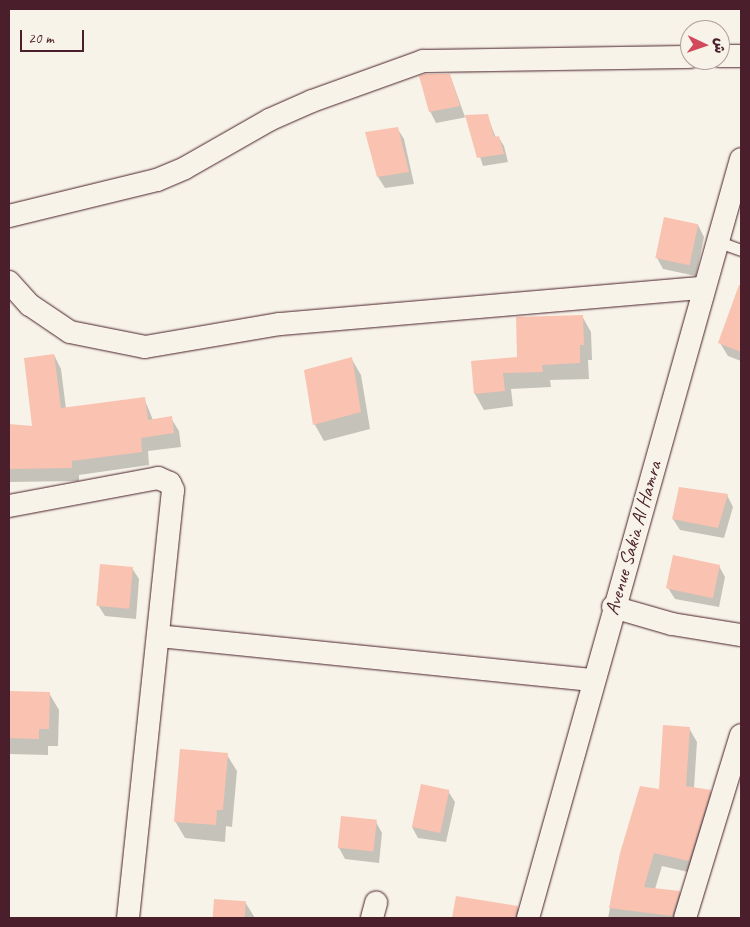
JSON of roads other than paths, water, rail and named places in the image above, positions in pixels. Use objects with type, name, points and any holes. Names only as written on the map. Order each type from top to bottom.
[{"type":"street","points":[[9,216],[157,180],[185,168],[269,120],[312,101],[423,61],[680,57]]},
{"type":"street","name":"Avenue Sakia Al Hamra","points":[[528,918],[613,607],[703,288],[719,242],[741,159]]},
{"type":"street","points":[[9,282],[30,306],[70,332],[145,347],[280,324],[703,288]]},
{"type":"street","points":[[9,506],[158,478],[170,483],[173,499],[128,918]]},
{"type":"street","points":[[613,607],[672,624],[741,635]]},
{"type":"street","points":[[158,636],[593,680]]},
{"type":"street","points":[[685,918],[741,734]]},
{"type":"lane","points":[[719,242],[741,250]]}]
